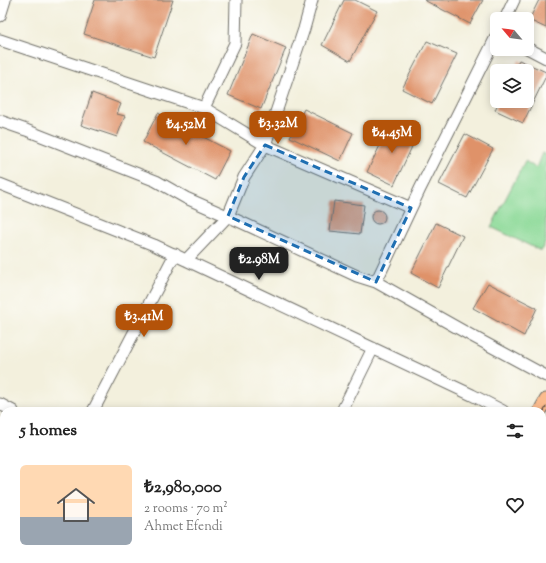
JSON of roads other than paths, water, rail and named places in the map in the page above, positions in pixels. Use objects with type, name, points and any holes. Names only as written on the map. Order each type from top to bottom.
[{"type":"street","points":[[0,16],[5,0]]},
{"type":"street","points":[[204,108],[235,43],[236,0]]},
{"type":"street","points":[[186,260],[228,216],[244,177],[265,145],[302,36],[312,0]]},
{"type":"street","points":[[508,12],[514,0]]},
{"type":"street","points":[[0,40],[204,108],[265,145],[411,208]]},
{"type":"street","points":[[376,282],[490,49]]},
{"type":"street","points":[[534,52],[546,58]]},
{"type":"street","points":[[0,121],[33,132],[156,181],[186,198],[357,276],[376,282],[546,376]]},
{"type":"street","points":[[0,184],[174,254],[495,407]]},
{"type":"street","points":[[95,407],[174,254]]},
{"type":"street","points":[[344,407],[373,348]]}]
